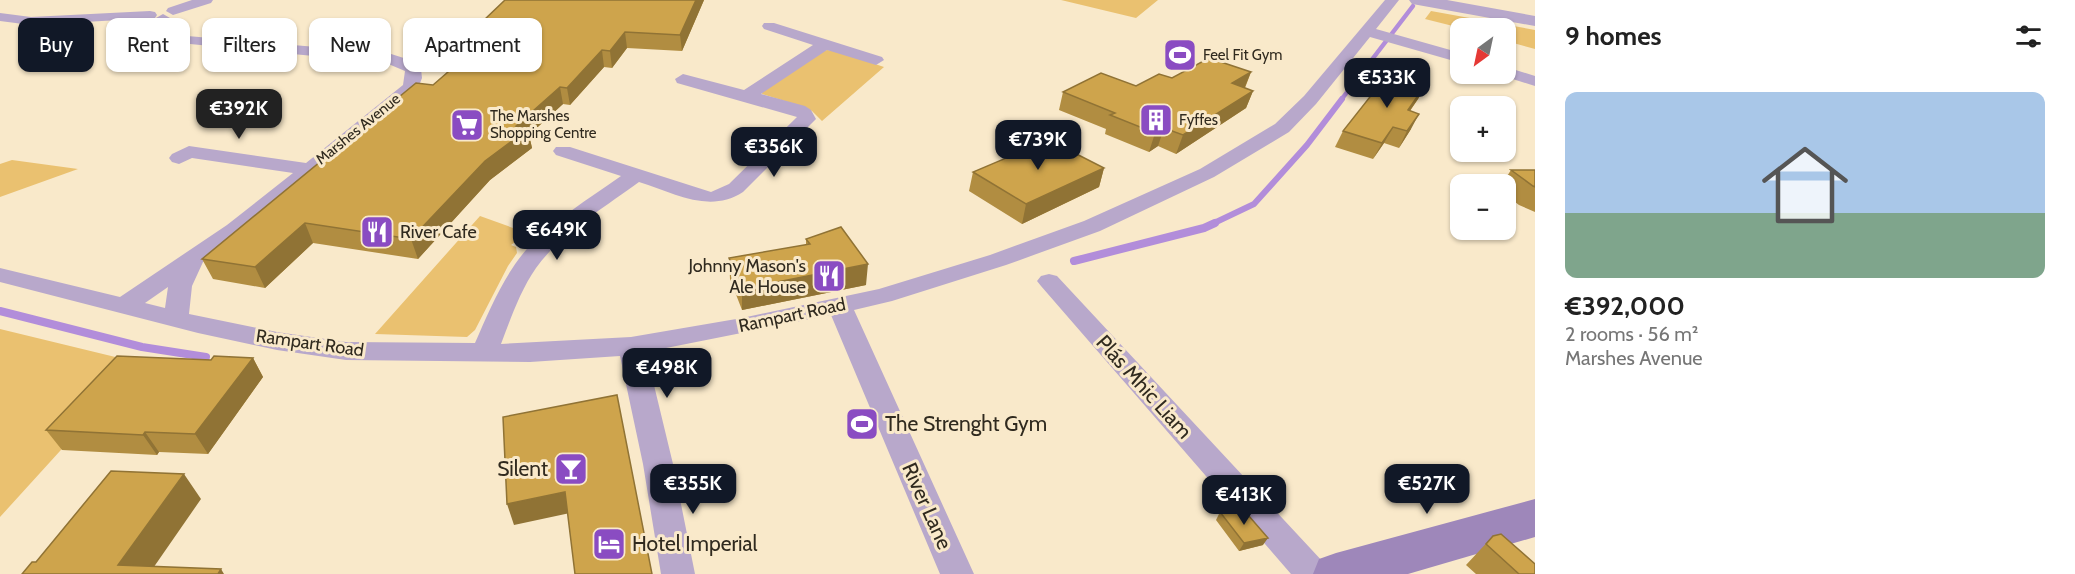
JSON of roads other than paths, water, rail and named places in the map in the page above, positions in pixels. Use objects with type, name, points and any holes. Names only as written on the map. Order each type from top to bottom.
[{"type":"main road","points":[[1336,574],[1535,518]]},
{"type":"street","points":[[0,17],[31,21],[162,15],[206,0]]},
{"type":"street","name":"Rampart Road","points":[[0,275],[176,320],[346,351],[530,353],[631,346],[840,306],[913,287],[1020,253],[1140,206],[1207,173],[1282,128],[1382,35],[1392,0]]},
{"type":"street","points":[[1418,0],[1535,21]]},
{"type":"street","name":"Marshes Avenue","points":[[123,307],[235,230],[411,87],[414,78],[413,69],[404,63],[388,58],[185,40],[164,33],[162,15]]},
{"type":"street","points":[[769,26],[876,60]]},
{"type":"street","points":[[1382,35],[1450,55]]},
{"type":"street","points":[[747,96],[825,44]]},
{"type":"street","points":[[1516,75],[1535,81]]},
{"type":"street","points":[[563,151],[710,198],[725,195],[736,188],[807,119],[805,114],[799,110],[683,79]]},
{"type":"street","points":[[179,158],[189,152],[308,169]]},
{"type":"street","points":[[484,353],[535,242],[636,175]]},
{"type":"street","name":"Marshes Avenue","points":[[176,320],[180,286],[193,260]]},
{"type":"street","name":"Plás Mhic Liam","points":[[1049,281],[1312,574]]},
{"type":"street","name":"River Lane","points":[[840,306],[957,574]]},
{"type":"street","points":[[631,346],[658,464],[678,574]]},
{"type":"waterway","points":[[1341,100],[1413,6]]},
{"type":"waterway","points":[[1212,224],[1254,204],[1307,145],[1342,99]]},
{"type":"waterway","points":[[1074,261],[1204,228],[1215,223]]},
{"type":"waterway","points":[[0,311],[142,347],[206,357]]},
{"type":"place","name":"Feel Fit Gym","points":[[1180,55]]},
{"type":"place","name":"Fyffes","points":[[1156,120]]},
{"type":"place","name":"The Marshes Shopping Centre","points":[[467,125]]},
{"type":"place","name":"River Cafe","points":[[377,232]]},
{"type":"place","name":"Johnny Mason's Ale House","points":[[829,276]]},
{"type":"place","name":"The Strenght Gym","points":[[862,424]]},
{"type":"place","name":"Silent","points":[[571,469]]},
{"type":"place","name":"Hotel Imperial","points":[[609,544]]}]
